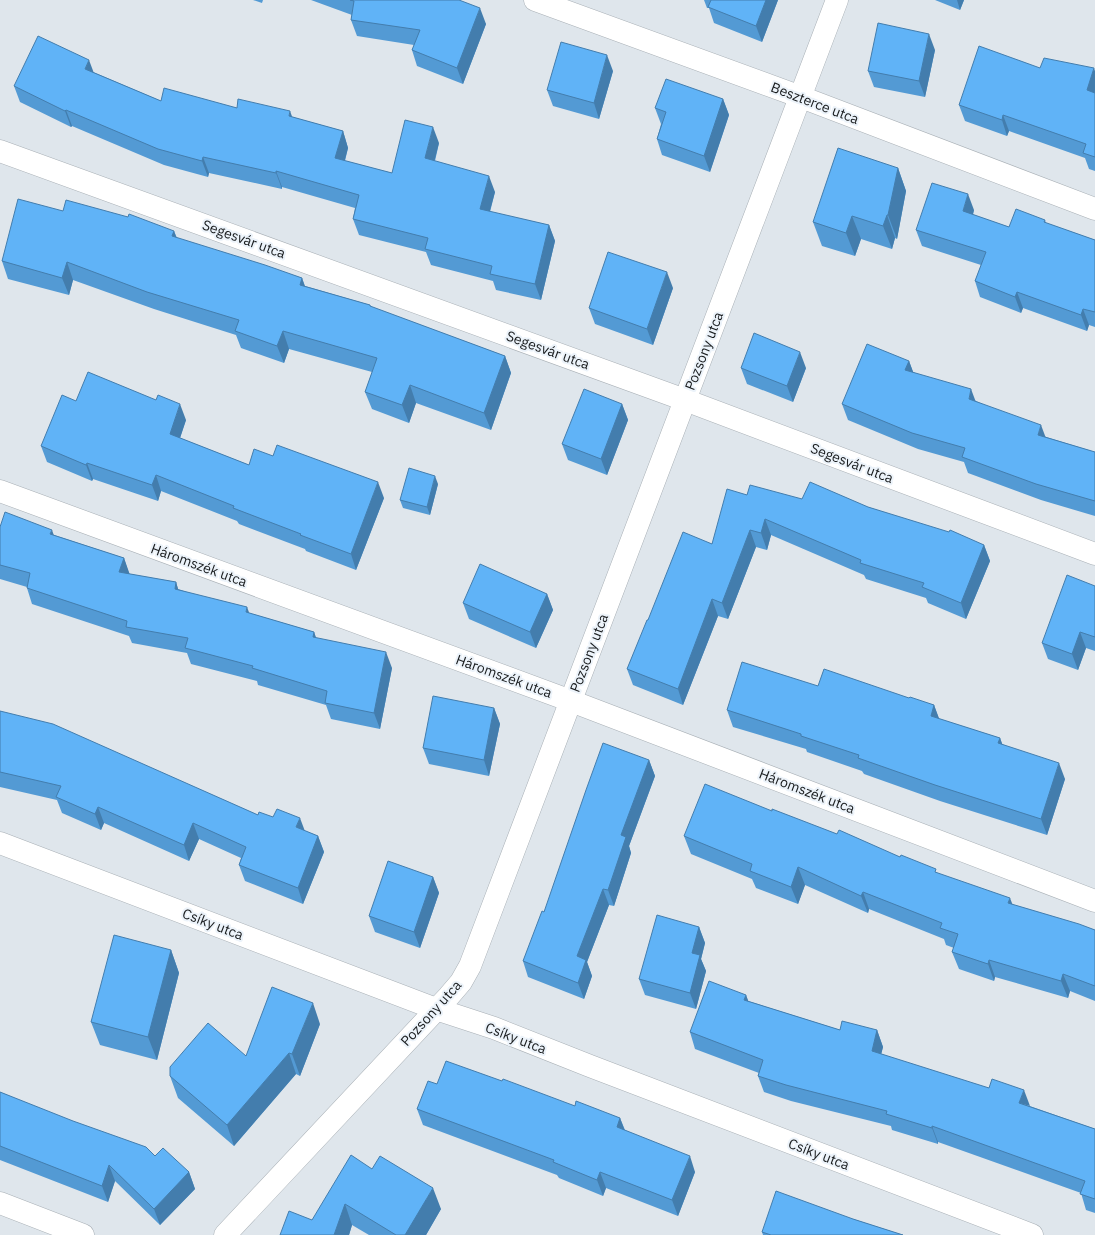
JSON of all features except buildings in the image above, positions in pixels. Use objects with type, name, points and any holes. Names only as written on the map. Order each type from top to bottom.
[{"type":"street","name":"Beszterce utca","points":[[535,0],[801,97],[1095,209]]},
{"type":"street","name":"Pozsony utca","points":[[225,1235],[461,982],[470,966],[837,0]]},
{"type":"street","name":"Segesvár utca","points":[[0,151],[685,400],[1095,554]]},
{"type":"street","name":"Háromszék utca","points":[[0,491],[571,701],[1095,901]]},
{"type":"street","name":"Csíky utca","points":[[0,843],[436,1009],[494,1028],[1032,1235]]},
{"type":"street","points":[[0,1203],[83,1235]]}]
